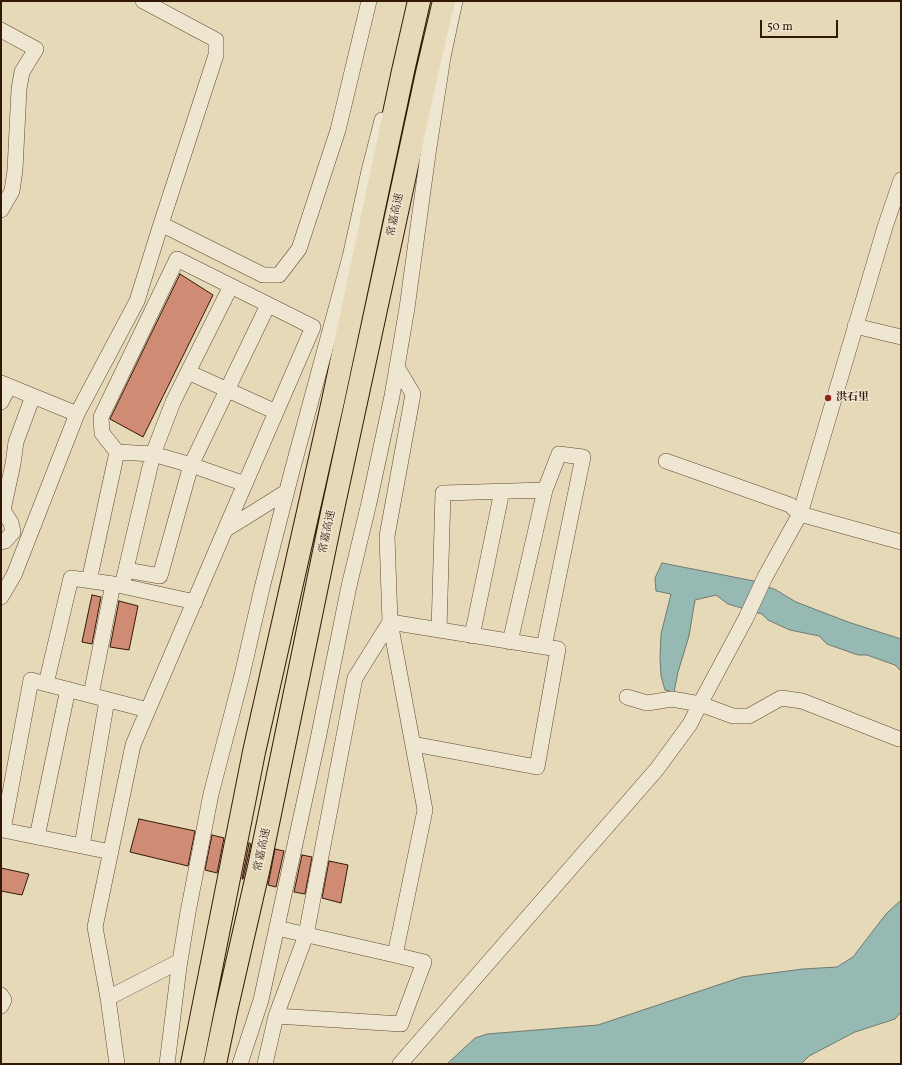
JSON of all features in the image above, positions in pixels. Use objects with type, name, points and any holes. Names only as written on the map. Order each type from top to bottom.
[{"type":"highway","points":[[192,1064],[254,752],[334,394],[418,1]]},
{"type":"highway","name":"常嘉高速","points":[[215,1064],[259,867],[334,503],[425,81],[444,1]]},
{"type":"street","points":[[1,597],[14,575],[77,414],[137,301],[216,55],[216,40],[143,1]]},
{"type":"street","points":[[161,224],[263,275],[279,275],[299,249],[336,138],[369,1]]},
{"type":"street","points":[[167,1064],[180,961],[211,794],[242,675],[286,492],[350,257],[369,171],[399,57],[418,1]]},
{"type":"street","points":[[240,1064],[261,1000],[349,586],[391,404],[408,308],[428,154],[443,57],[455,1]]},
{"type":"street","points":[[1,30],[36,49],[22,72],[19,89],[15,170],[12,191],[1,210]]},
{"type":"street","points":[[400,1064],[657,769],[690,724],[746,618],[765,577],[800,514],[855,326],[901,180]]},
{"type":"street","points":[[118,1064],[96,927],[133,745],[313,327],[177,259],[100,417],[102,433],[117,452],[154,454],[245,484]]},
{"type":"street","points":[[91,695],[118,585],[126,570],[154,454],[173,402],[231,286]]},
{"type":"street","points":[[126,570],[160,576],[191,465],[268,305]]},
{"type":"street","points":[[855,326],[901,337]]},
{"type":"street","points":[[395,955],[425,810],[390,622],[387,536],[413,394],[397,367]]},
{"type":"street","points":[[188,372],[276,412]]},
{"type":"street","points":[[1,402],[5,385],[77,414]]},
{"type":"street","points":[[1,542],[5,541],[13,532],[11,523],[3,510],[16,442],[33,396]]},
{"type":"street","points":[[88,581],[117,452]]},
{"type":"street","points":[[510,642],[544,490],[559,454],[583,458],[544,647]]},
{"type":"street","points":[[666,461],[790,506],[800,514],[901,542]]},
{"type":"street","points":[[438,630],[442,493],[544,490]]},
{"type":"street","points":[[472,636],[502,491]]},
{"type":"street","points":[[225,530],[286,492]]},
{"type":"street","points":[[46,684],[71,578],[118,585],[195,602]]},
{"type":"street","points":[[390,622],[558,649],[537,767],[413,744]]},
{"type":"street","points":[[265,1064],[276,1016],[306,935],[355,678],[390,622]]},
{"type":"street","points":[[111,852],[2,830],[31,680],[148,710]]},
{"type":"street","points":[[37,837],[68,689]]},
{"type":"street","points":[[627,697],[647,703],[672,699],[700,704],[733,716],[749,716],[781,698],[802,701],[899,739]]},
{"type":"street","points":[[82,846],[107,700]]},
{"type":"street","points":[[276,1016],[401,1024],[424,962],[277,928]]},
{"type":"street","points":[[108,998],[180,961]]},
{"type":"street","points":[[1,995],[4,1000],[1,1006]]},
{"type":"water","points":[[662,563],[754,581],[776,590],[796,602],[848,622],[901,639],[901,671],[895,665],[867,655],[858,655],[827,644],[819,636],[790,630],[768,620],[762,614],[728,604],[716,595],[695,600],[689,636],[678,672],[674,692],[665,690],[661,676],[661,634],[671,594],[656,591],[655,578]]},
{"type":"water","points":[[901,900],[901,1012],[895,1019],[855,1032],[809,1056],[801,1064],[447,1064],[475,1038],[487,1034],[598,1025],[742,977],[803,969],[837,967],[853,957],[886,914]]},
{"type":"building","points":[[180,274],[213,295],[143,437],[110,419]]},
{"type":"building","points":[[92,595],[101,597],[92,644],[82,642]]},
{"type":"building","points":[[119,601],[138,606],[129,650],[110,647]]},
{"type":"building","points":[[139,819],[195,831],[188,866],[130,852]]},
{"type":"building","points":[[212,835],[224,838],[217,873],[205,870]]},
{"type":"building","points":[[249,843],[251,844],[242,879]]},
{"type":"building","points":[[275,849],[284,851],[276,887],[268,885]]},
{"type":"building","points":[[302,855],[312,857],[305,894],[294,892]]},
{"type":"building","points":[[329,861],[348,865],[341,903],[322,898]]},
{"type":"building","points":[[1,868],[29,874],[22,895],[1,891]]},
{"type":"place","name":"洪石里","points":[[828,398]]}]
